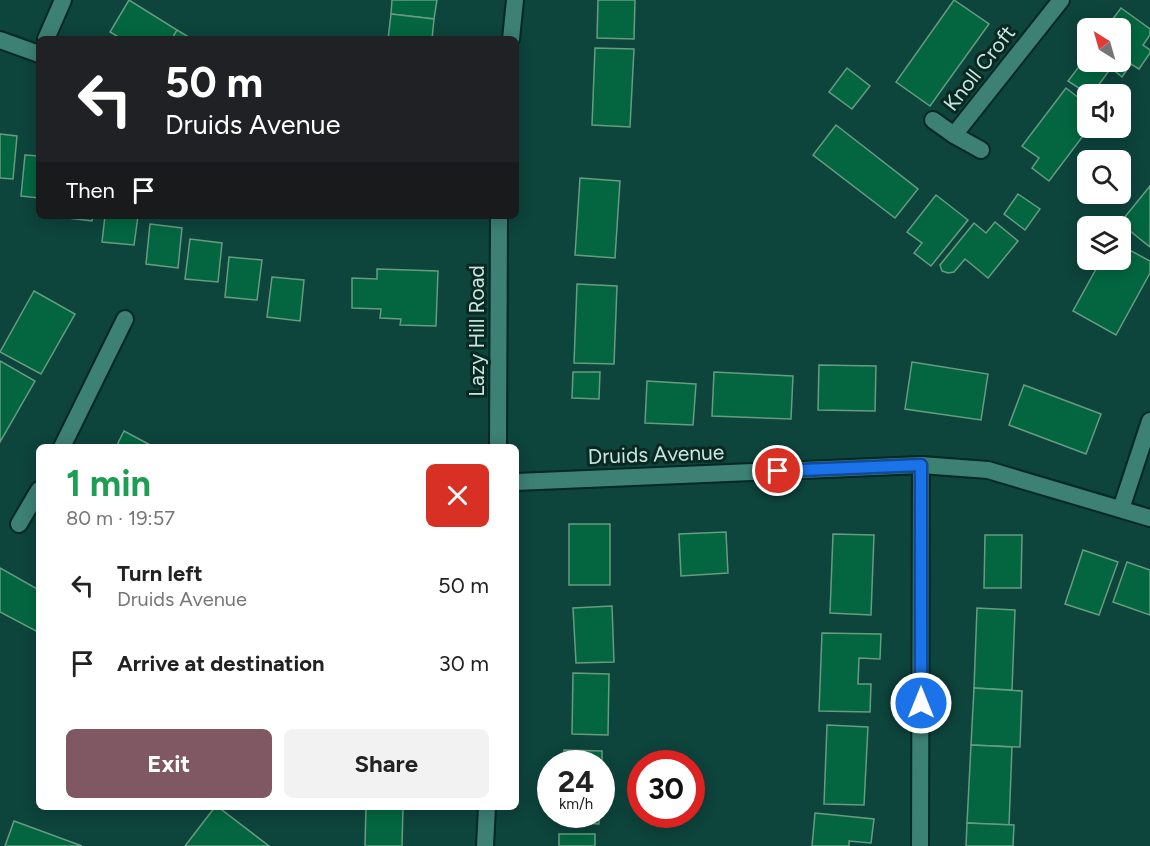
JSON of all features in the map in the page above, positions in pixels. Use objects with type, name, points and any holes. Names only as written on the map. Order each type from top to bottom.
[{"type":"street","points":[[47,36],[63,0]]},
{"type":"street","points":[[512,36],[515,0]]},
{"type":"street","name":"Knoll Croft","points":[[954,135],[1061,0]]},
{"type":"street","points":[[0,40],[36,53]]},
{"type":"street","name":"Knoll Croft","points":[[933,120],[981,150]]},
{"type":"street","name":"Lazy Hill Road","points":[[498,444],[499,219]]},
{"type":"street","points":[[63,444],[125,319]]},
{"type":"street","points":[[1121,509],[1150,421]]},
{"type":"street","points":[[921,465],[921,846]]},
{"type":"street","name":"Druids Avenue","points":[[519,482],[921,465],[988,470],[1150,518]]},
{"type":"street","points":[[19,524],[36,495]]},
{"type":"street","points":[[485,846],[487,810]]},
{"type":"building","points":[[129,0],[177,30],[174,36],[117,36],[110,32]]},
{"type":"building","points":[[392,0],[437,0],[434,19],[391,14]]},
{"type":"building","points":[[598,0],[635,0],[634,39],[597,38]]},
{"type":"building","points":[[954,0],[989,24],[930,106],[896,82]]},
{"type":"building","points":[[1121,8],[1150,29],[1150,35],[1143,45],[1150,50],[1150,53],[1139,69],[1131,64],[1131,18],[1114,18]]},
{"type":"building","points":[[391,14],[434,19],[432,36],[388,36]]},
{"type":"building","points":[[177,30],[187,36],[174,36]]},
{"type":"building","points":[[595,48],[634,49],[630,127],[592,125]]},
{"type":"building","points":[[847,68],[870,86],[852,109],[829,92]]},
{"type":"building","points":[[1077,69],[1077,72],[1108,72],[1099,84],[1077,84],[1077,87],[1068,81]]},
{"type":"building","points":[[1116,72],[1125,72],[1122,77]]},
{"type":"building","points":[[1066,88],[1077,96],[1077,138],[1081,138],[1049,181],[1032,168],[1039,158],[1022,146]]},
{"type":"building","points":[[836,125],[918,189],[895,218],[813,155]]},
{"type":"building","points":[[0,134],[17,136],[13,179],[0,178]]},
{"type":"building","points":[[25,155],[36,156],[36,198],[21,196]]},
{"type":"building","points":[[580,178],[620,181],[615,258],[575,255]]},
{"type":"building","points":[[1150,186],[1150,247],[1131,232],[1131,216],[1126,216]]},
{"type":"building","points":[[1018,194],[1040,209],[1025,230],[1004,214]]},
{"type":"building","points":[[936,195],[968,220],[931,266],[914,253],[922,243],[907,232]]},
{"type":"building","points":[[105,219],[138,219],[134,245],[102,242]]},
{"type":"building","points":[[995,222],[1018,241],[988,278],[965,259],[954,272],[942,271],[940,265],[974,223],[986,233]]},
{"type":"building","points":[[150,224],[182,228],[178,268],[146,264]]},
{"type":"building","points":[[190,239],[222,243],[218,282],[185,279]]},
{"type":"building","points":[[1131,251],[1150,261],[1150,273],[1116,335],[1073,311],[1096,270],[1131,270]]},
{"type":"building","points":[[229,257],[262,260],[257,300],[225,297]]},
{"type":"building","points":[[377,269],[438,271],[436,326],[400,325],[401,319],[380,318],[381,309],[352,308],[352,278],[377,279]]},
{"type":"building","points":[[272,277],[304,280],[300,321],[267,317]]},
{"type":"building","points":[[577,284],[617,286],[614,364],[574,363]]},
{"type":"building","points":[[34,291],[75,314],[41,374],[0,352]]},
{"type":"building","points":[[0,361],[35,381],[0,442]]},
{"type":"building","points":[[912,362],[988,374],[981,420],[905,409]]},
{"type":"building","points":[[819,365],[876,366],[875,411],[818,410]]},
{"type":"building","points":[[573,372],[600,372],[599,399],[572,398]]},
{"type":"building","points":[[714,372],[793,376],[791,419],[712,416]]},
{"type":"building","points":[[647,381],[696,384],[693,425],[645,423]]},
{"type":"building","points":[[1024,385],[1101,414],[1086,454],[1009,425]]},
{"type":"building","points":[[124,431],[148,444],[118,444]]},
{"type":"building","points":[[569,524],[610,524],[610,585],[569,585]]},
{"type":"building","points":[[726,532],[728,573],[681,576],[679,534]]},
{"type":"building","points":[[833,534],[874,535],[871,615],[830,613]]},
{"type":"building","points":[[985,535],[1022,535],[1021,588],[984,588]]},
{"type":"building","points":[[1083,550],[1118,562],[1099,615],[1065,604]]},
{"type":"building","points":[[1127,562],[1150,570],[1150,615],[1113,602]]},
{"type":"building","points":[[0,568],[36,588],[36,631],[0,612]]},
{"type":"building","points":[[612,606],[614,662],[576,663],[573,608]]},
{"type":"building","points":[[977,608],[1015,610],[1012,690],[974,688]]},
{"type":"building","points":[[822,633],[881,634],[880,659],[859,658],[858,684],[871,684],[870,712],[819,711]]},
{"type":"building","points":[[573,673],[609,674],[608,735],[572,734]]},
{"type":"building","points":[[974,688],[1022,691],[1020,747],[971,745]]},
{"type":"building","points":[[827,725],[868,727],[864,805],[824,804]]},
{"type":"building","points":[[971,745],[1012,747],[1009,825],[967,823]]},
{"type":"building","points":[[213,810],[222,810],[269,846],[185,846]]},
{"type":"building","points":[[366,810],[403,810],[402,846],[365,846]]},
{"type":"building","points":[[815,813],[874,819],[871,843],[849,841],[849,846],[812,846]]},
{"type":"building","points":[[14,821],[82,846],[5,846]]},
{"type":"building","points":[[967,823],[1014,825],[1013,846],[966,846]]},
{"type":"building","points":[[559,834],[595,834],[595,846],[559,846]]},
{"type":"route","points":[[778,471],[921,465],[921,703]]}]
